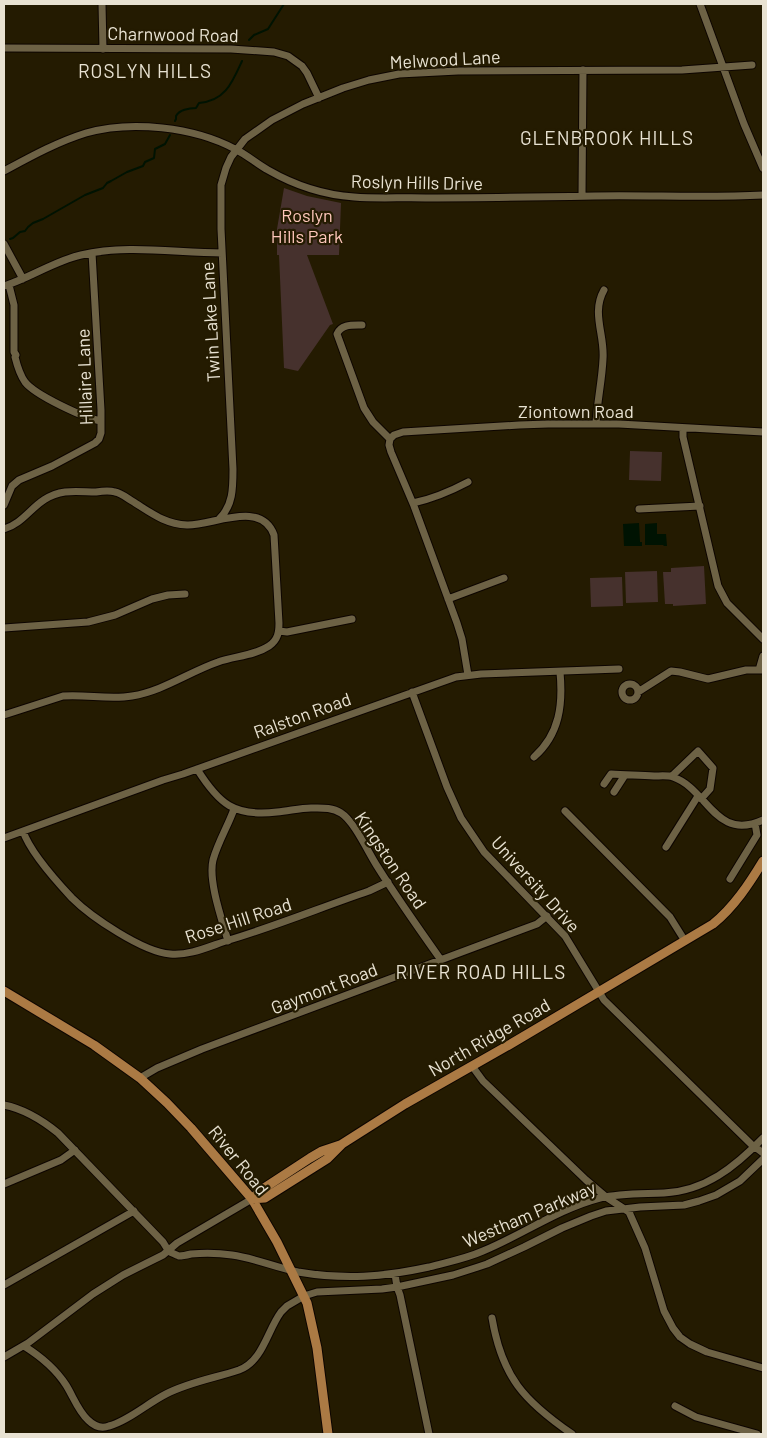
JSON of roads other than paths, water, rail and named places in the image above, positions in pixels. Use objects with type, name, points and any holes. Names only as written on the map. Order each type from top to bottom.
[{"type":"main road","name":"North Ridge Road","points":[[252,1199],[261,1190],[310,1158],[322,1151],[342,1144],[405,1104],[713,924],[728,910],[748,885],[763,861]]},
{"type":"main road","name":"River Road","points":[[4,991],[94,1045],[140,1078],[191,1128],[252,1199],[292,1270],[304,1296],[317,1348],[328,1434]]},
{"type":"street","points":[[102,4],[103,49]]},
{"type":"street","points":[[700,4],[744,124],[763,168]]},
{"type":"street","name":"Charnwood Road","points":[[4,48],[230,49],[283,54],[294,59],[302,66],[319,98]]},
{"type":"street","name":"Melwood Lane","points":[[222,253],[221,185],[231,157],[245,139],[272,120],[343,88],[400,74],[458,71],[682,70],[752,65]]},
{"type":"street","points":[[582,70],[582,196]]},
{"type":"street","name":"Roslyn Hills Drive","points":[[4,171],[42,151],[97,130],[148,126],[172,129],[211,139],[237,149],[266,169],[283,177],[314,189],[338,195],[369,198],[763,195]]},
{"type":"street","points":[[4,244],[23,279]]},
{"type":"street","name":"Twin Lake Lane","points":[[6,286],[80,255],[103,251],[156,250],[222,253],[233,469],[232,495],[226,512],[219,519]]},
{"type":"street","name":"Hillaire Lane","points":[[4,505],[12,486],[19,480],[52,466],[95,443],[101,435],[102,410],[92,253]]},
{"type":"street","points":[[6,286],[14,305],[14,352],[19,370],[25,382],[39,394],[101,421]]},
{"type":"street","points":[[596,424],[603,359],[598,309],[604,290]]},
{"type":"street","points":[[362,325],[343,327],[337,334],[364,408],[373,422],[390,439],[391,452],[413,503],[462,639],[468,675]]},
{"type":"street","name":"Ziontown Road","points":[[390,439],[394,435],[403,432],[519,425],[596,424],[763,432]]},
{"type":"street","points":[[683,428],[683,437],[721,593],[727,603],[763,639]]},
{"type":"street","points":[[413,503],[454,489],[468,482]]},
{"type":"street","points":[[4,529],[17,523],[40,502],[66,492],[115,492],[154,516],[173,524],[195,524],[219,519],[251,516],[260,519],[273,532],[279,631],[276,639],[268,647],[215,663],[139,695],[110,698],[64,696],[4,715]]},
{"type":"street","points":[[638,509],[700,506]]},
{"type":"street","points":[[448,599],[504,578]]},
{"type":"street","points":[[4,628],[88,622],[114,615],[152,599],[168,595],[185,594]]},
{"type":"street","points":[[279,631],[287,632],[352,619]]},
{"type":"street","points":[[638,692],[671,671],[708,679],[746,670],[761,670],[763,656]]},
{"type":"street","name":"Ralston Road","points":[[4,838],[443,680],[468,675],[619,669]]},
{"type":"street","points":[[534,757],[542,750],[559,715],[562,699],[560,672]]},
{"type":"street","name":"University Drive","points":[[412,692],[447,787],[461,818],[484,852],[569,941],[608,1004],[763,1153]]},
{"type":"street","points":[[666,847],[700,798],[710,789],[713,768],[698,751],[672,776]]},
{"type":"street","points":[[197,769],[220,800],[234,809],[212,866],[217,902],[228,941]]},
{"type":"street","points":[[604,784],[611,774],[672,776],[687,785],[714,813],[729,823],[746,825],[763,820]]},
{"type":"street","points":[[614,792],[625,775]]},
{"type":"street","name":"Kingston Road","points":[[234,809],[267,813],[303,808],[322,808],[344,814],[441,960]]},
{"type":"street","points":[[565,811],[670,917],[685,941]]},
{"type":"street","points":[[730,879],[757,835],[755,823]]},
{"type":"street","name":"Rose Hill Road","points":[[24,831],[31,846],[48,870],[80,905],[142,946],[158,952],[178,954],[196,951],[369,891],[388,882]]},
{"type":"street","name":"Gaymont Road","points":[[140,1078],[157,1068],[202,1049],[537,924],[546,916]]},
{"type":"street","points":[[472,1066],[483,1081],[590,1184],[629,1212],[645,1248],[664,1311],[677,1333],[699,1349],[763,1368]]},
{"type":"street","points":[[4,1105],[20,1110],[45,1123],[58,1133],[163,1242],[168,1251]]},
{"type":"street","name":"Westham Parkway","points":[[168,1251],[178,1256],[211,1253],[231,1255],[250,1258],[292,1270],[321,1274],[354,1277],[395,1274],[465,1259],[587,1202],[606,1197],[671,1192],[693,1188],[727,1171],[763,1138]]},
{"type":"street","points":[[4,1184],[61,1160],[75,1150]]},
{"type":"street","name":"Westham Parkway","points":[[304,1296],[317,1292],[397,1287],[452,1275],[487,1264],[584,1218],[606,1211],[684,1205],[708,1198],[740,1181],[763,1158]]},
{"type":"street","points":[[587,1202],[590,1184]]},
{"type":"street","points":[[4,1357],[24,1346],[93,1294],[123,1275],[168,1251],[177,1243],[252,1199]]},
{"type":"street","points":[[4,1285],[134,1211]]},
{"type":"street","points":[[395,1274],[428,1434]]},
{"type":"street","points":[[24,1346],[38,1355],[56,1372],[90,1422],[99,1427],[109,1427],[178,1388],[249,1366],[257,1358],[281,1312],[304,1296]]},
{"type":"street","points":[[492,1318],[500,1351],[514,1380],[524,1395],[540,1411],[572,1434]]},
{"type":"street","points":[[675,1406],[696,1417],[757,1434]]},
{"type":"waterway","points":[[249,40],[254,35],[268,29],[284,4]]},
{"type":"waterway","points":[[175,121],[177,114],[182,111],[196,108],[199,103],[208,102],[221,95],[235,77],[242,61]]},
{"type":"waterway","points":[[10,239],[25,231],[33,223],[85,195],[103,188],[107,183],[127,172],[143,166],[145,162],[154,158],[155,149],[165,144],[170,135]]},
{"type":"district","name":"ROSLYN HILLS","points":[[145,70]]},
{"type":"district","name":"GLENBROOK HILLS","points":[[607,137]]},
{"type":"district","name":"RIVER ROAD HILLS","points":[[481,971]]},
{"type":"park label","name":"Roslyn Hills Park","points":[[307,225]]}]
